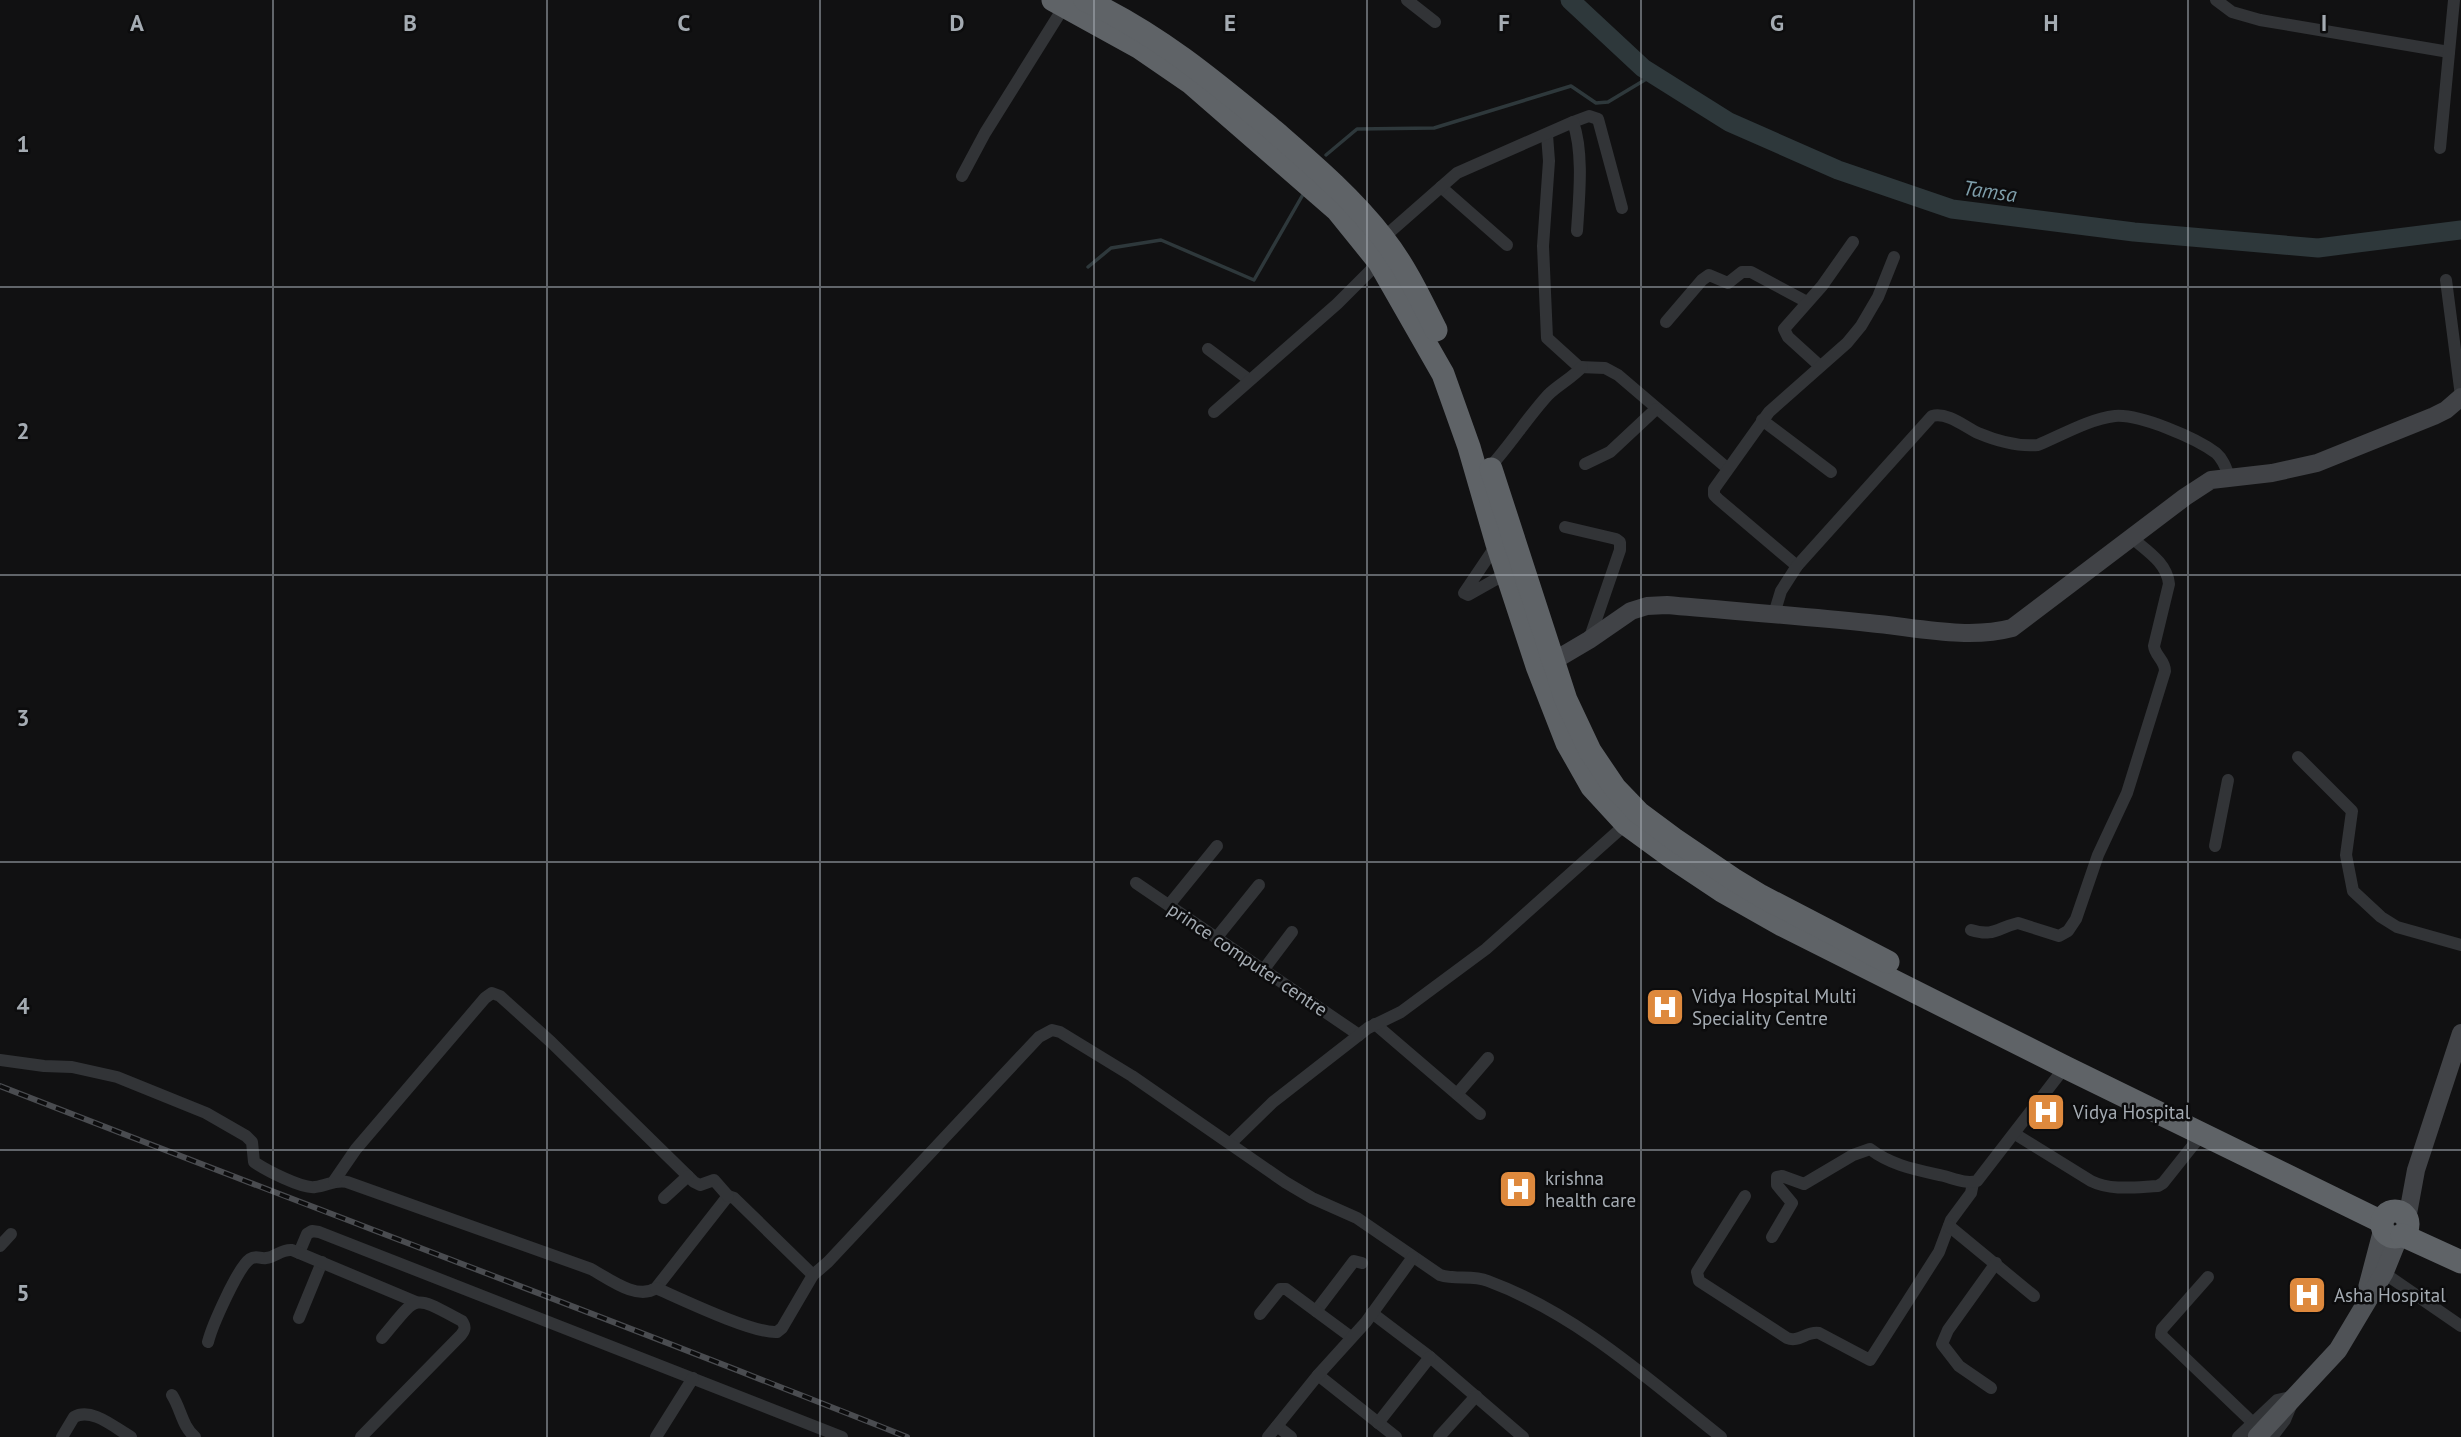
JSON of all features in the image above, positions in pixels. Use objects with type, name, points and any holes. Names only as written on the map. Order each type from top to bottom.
[{"type":"highway","points":[[1067,2],[1114,14],[1166,46],[1224,89],[1351,199],[1383,237],[1415,287],[1472,410],[1567,743],[1592,788],[1626,824],[1722,891],[1782,925],[2202,1134],[2396,1223],[2461,1247]]},
{"type":"highway","points":[[1067,2],[1191,83],[1337,210],[1379,262],[1417,324],[1443,374],[1469,447],[1507,573],[1546,666],[1566,700],[1590,751],[1615,788],[1639,813],[1761,896],[2209,1125],[2396,1223],[2461,1262]]},
{"type":"main road","points":[[2254,1429],[2276,1416],[2338,1350],[2384,1273],[2396,1223]]},
{"type":"main road","points":[[2364,1304],[2396,1223]]},
{"type":"street","points":[[1407,0],[1435,22]]},
{"type":"street","points":[[2216,0],[2232,12],[2260,20],[2449,52]]},
{"type":"street","points":[[2440,148],[2454,0]]},
{"type":"street","points":[[962,176],[1067,2]]},
{"type":"street","points":[[1383,237],[1457,173],[1589,116],[1598,119],[1622,208]]},
{"type":"street","points":[[1573,122],[1579,182],[1577,231]]},
{"type":"street","points":[[1547,135],[1549,161],[1543,246],[1546,334],[1550,342],[1575,365],[1609,369],[1727,468]]},
{"type":"street","points":[[1441,187],[1507,246]]},
{"type":"street","points":[[1820,366],[1784,332],[1787,324],[1853,242]]},
{"type":"street","points":[[1797,566],[1714,495],[1714,489],[1774,406],[1855,334],[1878,297],[1894,257]]},
{"type":"street","points":[[1214,412],[1248,379],[1337,304],[1379,262]]},
{"type":"street","points":[[1666,322],[1709,275],[1728,283],[1742,272],[1751,272],[1807,302]]},
{"type":"street","points":[[1546,666],[1619,618],[1647,606],[1667,605],[1966,632],[1997,632],[2012,628],[2211,480],[2272,473],[2317,463],[2446,410],[2461,397],[2446,280]]},
{"type":"street","points":[[1208,349],[1248,379]]},
{"type":"street","points":[[1490,467],[1551,393],[1582,367]]},
{"type":"street","points":[[1585,464],[1610,452],[1656,408]]},
{"type":"street","points":[[1774,614],[1781,591],[1797,566],[1926,420],[1938,414],[1988,437],[2031,446],[2099,420],[2116,416],[2134,418],[2208,448],[2220,458],[2230,477]]},
{"type":"street","points":[[1762,420],[1831,472]]},
{"type":"street","points":[[1564,527],[1620,542],[1620,550],[1589,640]]},
{"type":"street","points":[[1971,930],[1993,933],[2018,923],[2059,936],[2068,931],[2079,911],[2094,865],[2131,782],[2165,671],[2165,665],[2154,646],[2169,584],[2168,575],[2161,564],[2132,538]]},
{"type":"street","points":[[1497,544],[1464,593],[1472,594],[1507,573]]},
{"type":"street","points":[[2298,757],[2352,811],[2346,855],[2352,888],[2356,895],[2397,927],[2461,945]]},
{"type":"street","points":[[2215,846],[2228,780]]},
{"type":"street","points":[[1231,1143],[1258,1115],[1359,1035],[1401,1012],[1486,949],[1626,824]]},
{"type":"street","points":[[1169,905],[1217,846]]},
{"type":"street","name":"prince computer centre","points":[[1136,883],[1359,1035]]},
{"type":"street","points":[[1217,937],[1259,885]]},
{"type":"street","points":[[1264,969],[1292,932]]},
{"type":"street","points":[[334,1181],[356,1149],[492,993],[500,996],[551,1042],[688,1175],[700,1185],[711,1180],[716,1181],[728,1196],[734,1198],[813,1275]]},
{"type":"street","points":[[1375,1024],[1480,1114]]},
{"type":"street","points":[[656,1289],[739,1323],[771,1333],[777,1332],[813,1275],[1046,1032],[1052,1030],[1132,1076],[1285,1182],[1312,1198],[1357,1218],[1440,1275],[1449,1278],[1480,1278],[1555,1312],[1627,1362],[1721,1437]]},
{"type":"street","points":[[2396,1223],[2461,1033]]},
{"type":"street","points":[[1457,1094],[1488,1058]]},
{"type":"street","points":[[0,1060],[44,1066],[72,1066],[117,1077],[206,1113],[246,1136],[252,1142],[254,1162],[265,1169],[312,1188],[334,1181],[347,1182],[591,1269],[641,1293],[650,1293],[656,1289],[728,1196]]},
{"type":"street","points":[[1745,1196],[1697,1272],[1699,1281],[1787,1338],[1796,1340],[1814,1332],[1819,1333],[1867,1360],[1874,1358],[1939,1252],[1957,1209],[1971,1193],[1973,1183],[2015,1134],[2065,1067]]},
{"type":"street","points":[[2015,1134],[2091,1181],[2114,1187],[2158,1186],[2163,1183],[2202,1134]]},
{"type":"street","points":[[1772,1237],[1792,1203],[1776,1180],[1782,1176],[1804,1184],[1853,1155],[1870,1149],[1890,1161],[1922,1173],[1973,1183]]},
{"type":"street","points":[[664,1198],[688,1175]]},
{"type":"street","points":[[1949,1226],[2034,1296]]},
{"type":"street","points":[[299,1252],[307,1234],[312,1231],[319,1232],[842,1437]]},
{"type":"street","points":[[0,1246],[10,1234]]},
{"type":"street","points":[[208,1342],[219,1313],[250,1259],[269,1258],[284,1250],[299,1252],[415,1302],[425,1302],[462,1321],[464,1332],[361,1437]]},
{"type":"street","points":[[1291,1437],[1272,1432],[1372,1314],[1413,1257]]},
{"type":"street","points":[[1316,1311],[1354,1261],[1362,1263]]},
{"type":"street","points":[[299,1318],[322,1262]]},
{"type":"street","points":[[1991,1388],[1959,1366],[1943,1347],[1942,1340],[1996,1263]]},
{"type":"street","points":[[2384,1273],[2461,1326]]},
{"type":"street","points":[[2208,1277],[2162,1329],[2161,1335],[2254,1429]]},
{"type":"street","points":[[1260,1314],[1283,1288],[1351,1337]]},
{"type":"street","points":[[382,1338],[408,1306],[415,1302]]},
{"type":"street","points":[[1372,1314],[1430,1357],[1522,1437]]},
{"type":"street","points":[[1378,1423],[1430,1357]]},
{"type":"street","points":[[1318,1375],[1396,1437]]},
{"type":"street","points":[[656,1437],[693,1378]]},
{"type":"street","points":[[172,1395],[181,1409],[186,1428],[195,1437]]},
{"type":"street","points":[[1439,1437],[1476,1396]]},
{"type":"street","points":[[2238,1437],[2254,1429],[2277,1400],[2295,1396]]},
{"type":"street","points":[[2272,1437],[2285,1420],[2295,1396]]},
{"type":"street","points":[[62,1437],[74,1417],[84,1413],[101,1419],[131,1437]]},
{"type":"waterway","name":"Tamsa","points":[[1570,0],[1643,68],[1729,122],[1838,170],[1952,209],[2134,232],[2318,248],[2461,230]]},
{"type":"waterway","points":[[1326,155],[1357,129],[1434,128],[1571,86],[1596,103],[1608,102],[1653,75]]},
{"type":"waterway","points":[[1088,267],[1111,248],[1161,240],[1254,280],[1305,191]]},
{"type":"railway","points":[[0,1086],[907,1437]]},
{"type":"place","name":"Vidya Hospital Multi Speciality Centre","points":[[1665,1007]]},
{"type":"place","name":"Vidya Hospital","points":[[2046,1112]]},
{"type":"place","name":"krishna health care","points":[[1518,1189]]},
{"type":"place","name":"Asha Hospital","points":[[2307,1295]]}]
